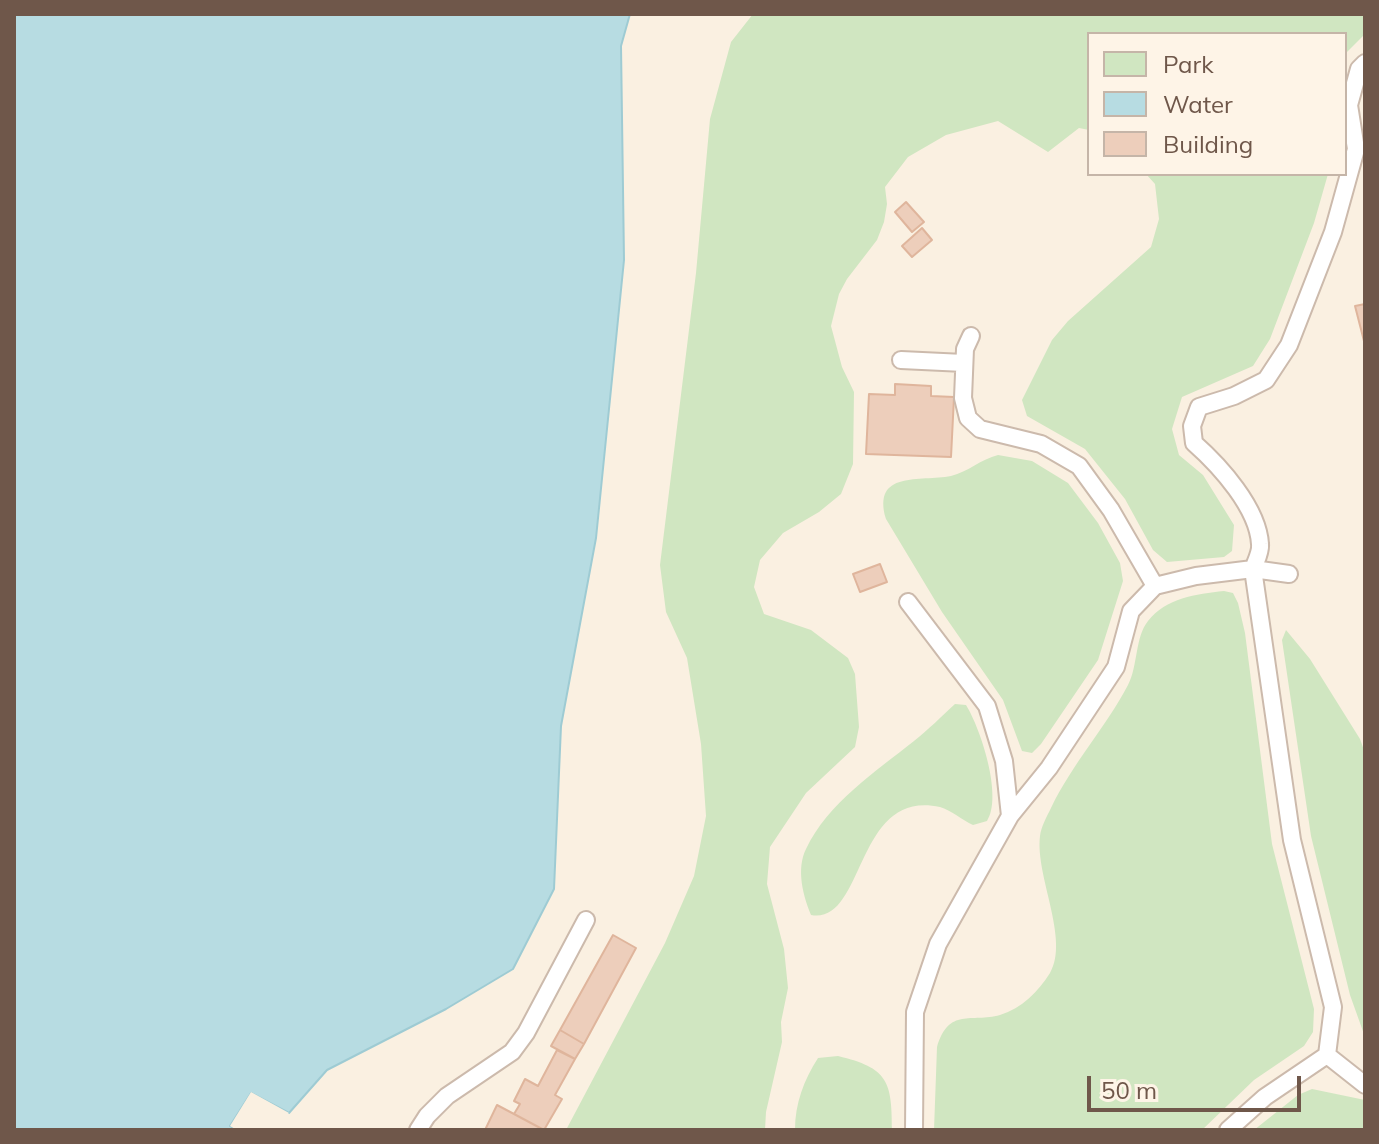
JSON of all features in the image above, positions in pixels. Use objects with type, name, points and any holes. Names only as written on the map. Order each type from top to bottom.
[{"type":"lane","points":[[1228,1130],[1265,1097],[1327,1055],[1333,1007],[1292,840],[1253,569],[1261,546],[1253,516],[1218,464],[1194,443],[1192,426],[1199,407],[1234,396],[1266,380],[1289,345],[1333,232],[1356,149],[1349,105],[1359,69],[1365,63]]},
{"type":"lane","points":[[971,336],[966,343],[964,363],[963,398],[968,418],[980,429],[1041,444],[1079,466],[1111,510],[1155,586]]},
{"type":"lane","points":[[901,360],[964,363]]},
{"type":"lane","points":[[914,1130],[915,1012],[938,944],[1010,816],[1049,768],[1116,667],[1131,611],[1155,586],[1196,576],[1253,569],[1289,574]]},
{"type":"lane","points":[[908,602],[987,706],[1004,761],[1010,816]]},
{"type":"lane","points":[[418,1130],[447,1096],[512,1052],[526,1033],[586,920]]},
{"type":"lane","points":[[1327,1055],[1364,1083]]},
{"type":"green space","points":[[753,14],[1365,14],[1365,34],[1347,52],[1347,32],[1087,32],[1087,130],[1079,128],[1048,152],[998,121],[946,135],[908,157],[885,187],[887,204],[884,222],[877,240],[839,294],[831,326],[842,367],[854,392],[853,464],[841,494],[819,512],[783,533],[760,560],[754,587],[764,614],[811,630],[848,658],[855,674],[859,727],[855,747],[806,793],[770,847],[767,884],[784,949],[788,988],[781,1022],[782,1042],[766,1112],[765,1130],[566,1130],[665,943],[694,876],[706,816],[701,744],[687,658],[666,612],[660,565],[696,273],[710,119],[731,42]]},
{"type":"green space","points":[[1148,176],[1327,176],[1314,223],[1270,339],[1253,366],[1182,397],[1172,429],[1179,455],[1203,475],[1234,525],[1232,551],[1224,557],[1167,562],[1153,550],[1125,499],[1085,449],[1027,416],[1022,400],[1052,340],[1068,321],[1151,247],[1159,219],[1155,184]]},
{"type":"green space","points":[[998,455],[1032,461],[1068,483],[1098,523],[1120,563],[1123,581],[1098,660],[1032,753],[1022,751],[1003,700],[942,612],[886,519],[884,503],[886,492],[892,485],[913,479],[951,476]]},
{"type":"green space","points":[[1224,591],[1233,593],[1238,603],[1245,633],[1272,844],[1314,1009],[1313,1032],[1304,1046],[1254,1080],[1202,1130],[934,1130],[937,1047],[942,1034],[955,1021],[1000,1015],[1015,1008],[1035,993],[1050,973],[1056,943],[1042,870],[1041,833],[1059,792],[1128,685],[1144,628],[1155,613],[1173,602]]},
{"type":"green space","points":[[1286,630],[1310,659],[1360,739],[1365,753],[1365,1037],[1350,995],[1311,836],[1282,640]]},
{"type":"green space","points":[[955,704],[966,705],[988,763],[993,796],[987,821],[973,825],[940,807],[912,807],[891,817],[876,835],[842,900],[829,912],[811,915],[803,891],[801,865],[815,832],[854,789]]},
{"type":"green space","points":[[838,1056],[868,1066],[884,1079],[891,1099],[892,1130],[795,1130],[799,1101],[813,1066],[818,1058]]},
{"type":"green space","points":[[1312,1089],[1365,1100],[1365,1130],[1254,1130],[1298,1095]]},
{"type":"water","points":[[14,14],[630,14],[621,46],[624,260],[596,538],[561,726],[554,889],[513,969],[446,1009],[327,1070],[289,1113],[251,1093],[230,1126],[237,1130],[14,1130]]},
{"type":"pier","points":[[251,1092],[289,1113],[286,1116],[253,1098],[235,1124],[241,1130],[237,1130],[230,1126]]},
{"type":"building","points":[[906,202],[924,222],[912,232],[895,212]]},
{"type":"building","points":[[922,228],[932,240],[912,257],[902,246]]},
{"type":"building","points":[[1365,304],[1365,345],[1355,306]]},
{"type":"building","points":[[895,384],[931,386],[931,396],[954,397],[951,457],[866,454],[869,394],[895,395]]},
{"type":"building","points":[[880,564],[887,582],[860,592],[853,574]]},
{"type":"building","points":[[613,935],[636,948],[584,1044],[560,1030]]},
{"type":"building","points":[[560,1030],[584,1044],[575,1059],[551,1046]]},
{"type":"building","points":[[557,1050],[575,1059],[555,1095],[562,1099],[544,1130],[514,1114],[520,1104],[514,1101],[525,1079],[538,1086]]},
{"type":"building","points":[[497,1105],[514,1114],[544,1130],[485,1130]]}]
